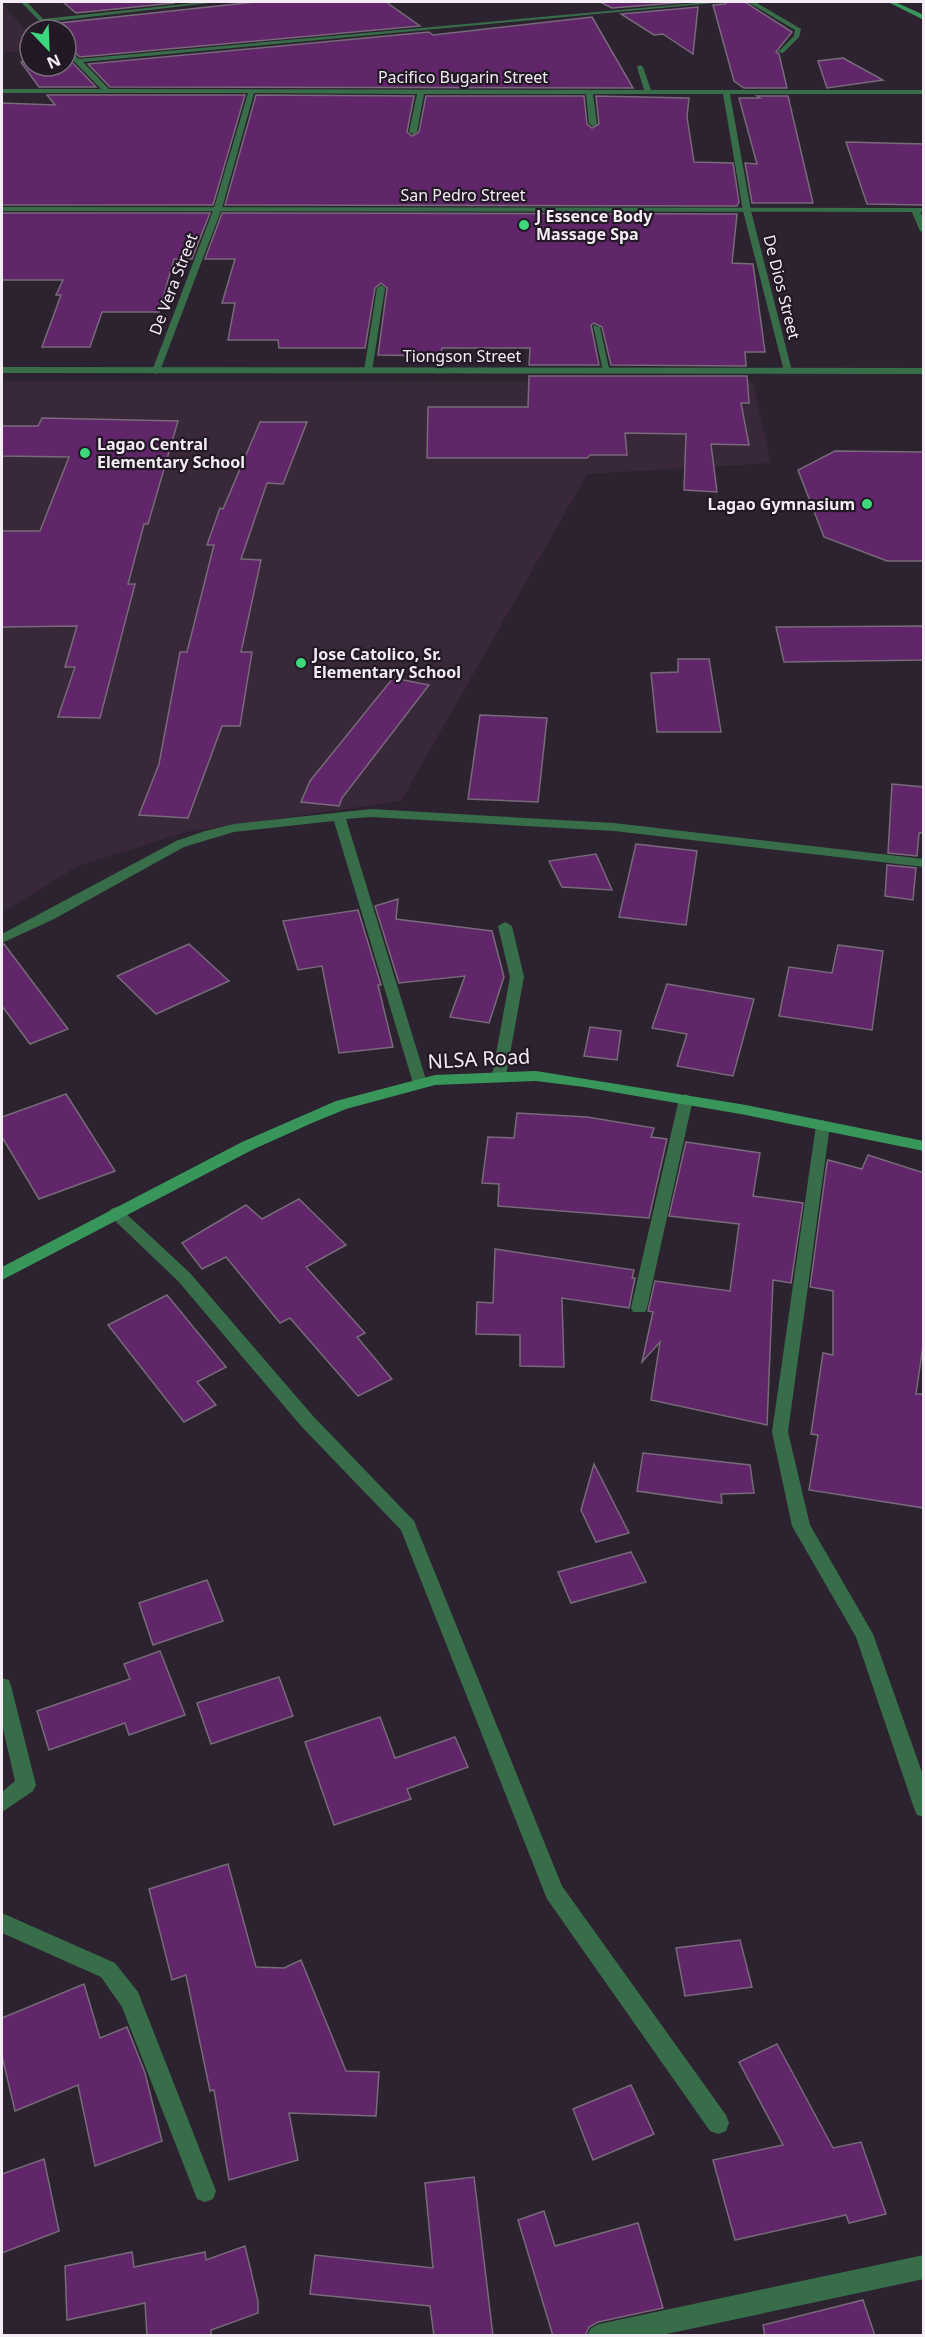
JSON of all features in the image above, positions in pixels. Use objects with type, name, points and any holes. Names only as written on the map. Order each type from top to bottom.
[{"type":"main road","points":[[891,2],[924,18]]},
{"type":"main road","name":"NLSA Road","points":[[2,1274],[247,1146],[306,1119],[340,1104],[420,1083],[499,1076],[536,1076],[686,1099],[924,1146]]},
{"type":"street","points":[[24,2],[39,18]]},
{"type":"street","points":[[69,18],[215,2]]},
{"type":"street","points":[[78,61],[722,2]]},
{"type":"street","points":[[751,2],[798,29],[797,36],[781,52]]},
{"type":"street","points":[[78,62],[106,90]]},
{"type":"street","points":[[640,67],[647,91]]},
{"type":"street","name":"De Vera Street","points":[[156,371],[218,208],[252,90]]},
{"type":"street","points":[[413,132],[421,90]]},
{"type":"street","name":"Pacifico Bugarin Street","points":[[2,91],[924,92]]},
{"type":"street","points":[[589,91],[593,124]]},
{"type":"street","name":"De Dios Street","points":[[726,92],[747,211],[788,371]]},
{"type":"street","name":"San Pedro Street","points":[[2,209],[919,210]]},
{"type":"street","points":[[919,210],[924,231]]},
{"type":"street","points":[[368,371],[381,288]]},
{"type":"street","points":[[596,327],[607,371]]},
{"type":"street","name":"Tiongson Street","points":[[2,370],[924,371]]},
{"type":"street","points":[[2,939],[49,916],[180,844],[234,828],[338,815],[371,813],[614,827],[924,862]]},
{"type":"street","points":[[338,815],[420,1083]]},
{"type":"street","points":[[499,1076],[517,977],[505,926]]},
{"type":"street","points":[[639,1308],[686,1099]]},
{"type":"street","points":[[823,1125],[780,1432],[801,1526],[864,1634],[924,1808]]},
{"type":"street","points":[[116,1213],[184,1277],[308,1421],[408,1526],[554,1893],[718,2123]]},
{"type":"street","points":[[2,1686],[26,1785],[2,1803]]},
{"type":"street","points":[[2,1923],[108,1970],[130,2000],[205,2191]]},
{"type":"street","points":[[599,2336],[924,2267]]},
{"type":"shaded area","points":[[2,3],[18,21],[18,51],[2,53]]},
{"type":"shaded area","name":"Jose Catolico, Sr. Elementary School","points":[[2,381],[753,382],[771,463],[587,474],[401,801],[190,831],[78,866],[2,913]]},
{"type":"building","points":[[63,2],[174,2],[174,3],[76,13]]},
{"type":"building","points":[[255,2],[386,2],[420,26],[80,57],[78,55],[78,21]]},
{"type":"building","points":[[600,2],[688,2],[612,8]]},
{"type":"building","points":[[745,2],[792,32],[776,52],[779,54],[787,88],[744,88],[734,81],[713,5]]},
{"type":"building","points":[[698,7],[693,54],[663,34],[654,35],[621,14]]},
{"type":"building","points":[[592,17],[633,88],[110,87],[88,64],[429,32],[433,35]]},
{"type":"building","points":[[843,58],[883,80],[827,88],[818,61]]},
{"type":"building","points":[[78,68],[96,87],[39,87],[33,78],[78,78]]},
{"type":"building","points":[[47,95],[245,95],[213,205],[2,205],[2,103],[55,105]]},
{"type":"building","points":[[256,95],[414,96],[407,132],[412,136],[419,132],[426,96],[584,96],[587,124],[592,128],[599,124],[596,96],[689,98],[687,117],[694,162],[733,163],[739,202],[737,206],[225,205]]},
{"type":"building","points":[[757,96],[788,96],[813,203],[752,203],[745,163],[757,164],[739,98],[760,98]]},
{"type":"building","points":[[846,142],[924,144],[924,205],[867,204]]},
{"type":"building","points":[[2,213],[210,213],[192,259],[174,259],[159,312],[102,312],[90,347],[42,347],[61,295],[56,295],[63,280],[2,280]]},
{"type":"building","points":[[222,213],[737,214],[732,263],[753,264],[765,352],[745,352],[746,366],[611,365],[602,327],[594,323],[591,325],[599,365],[529,365],[530,348],[442,348],[441,356],[378,355],[387,288],[381,283],[375,288],[365,348],[279,348],[278,340],[228,340],[235,303],[222,303],[235,259],[205,259]]},
{"type":"building","points":[[529,376],[747,376],[749,403],[741,403],[749,445],[711,444],[717,492],[684,490],[686,434],[625,433],[627,455],[590,455],[587,458],[427,458],[428,407],[528,407]]},
{"type":"building","points":[[42,418],[178,421],[148,524],[144,524],[128,584],[135,584],[100,718],[58,717],[75,667],[65,667],[77,626],[2,627],[2,531],[40,531],[69,457],[2,456],[2,426],[38,426]]},
{"type":"building","points":[[260,422],[307,422],[283,484],[267,483],[241,559],[261,560],[241,652],[252,652],[240,726],[222,726],[188,818],[139,815],[159,764],[180,652],[187,652],[214,545],[207,545],[220,508],[223,509]]},
{"type":"building","name":"Lagao Gymnasium","points":[[835,451],[924,452],[924,561],[887,561],[824,537],[798,470]]},
{"type":"building","points":[[924,626],[924,660],[784,662],[776,627]]},
{"type":"building","points":[[678,659],[709,659],[721,732],[657,732],[651,673],[678,672]]},
{"type":"building","points":[[393,678],[429,685],[342,798],[339,806],[301,802],[310,781]]},
{"type":"building","points":[[480,715],[547,718],[538,802],[468,799]]},
{"type":"building","points":[[892,784],[924,787],[924,833],[919,833],[917,856],[888,853]]},
{"type":"building","points":[[636,844],[697,851],[686,925],[619,917]]},
{"type":"building","points":[[596,854],[612,890],[562,887],[549,861]]},
{"type":"building","points":[[887,865],[916,868],[913,900],[885,896]]},
{"type":"building","points":[[398,899],[396,919],[492,931],[504,977],[489,1023],[450,1017],[465,976],[399,983],[375,906]]},
{"type":"building","points":[[358,910],[381,985],[378,985],[393,1047],[339,1053],[322,966],[298,970],[283,921]]},
{"type":"building","points":[[4,944],[68,1029],[30,1044],[2,1006],[2,945]]},
{"type":"building","points":[[189,944],[229,981],[156,1014],[117,976]]},
{"type":"building","points":[[838,945],[883,951],[872,1030],[779,1016],[789,967],[832,973]]},
{"type":"building","points":[[667,984],[754,999],[733,1076],[677,1066],[687,1034],[652,1028]]},
{"type":"building","points":[[590,1027],[621,1031],[617,1060],[584,1056]]},
{"type":"building","points":[[66,1094],[115,1171],[39,1199],[2,1137],[2,1117]]},
{"type":"building","points":[[517,1113],[587,1117],[654,1128],[651,1137],[667,1139],[649,1218],[498,1206],[499,1184],[482,1183],[488,1137],[514,1138]]},
{"type":"building","points":[[686,1142],[760,1153],[753,1196],[803,1203],[791,1283],[773,1280],[767,1425],[651,1400],[660,1342],[642,1362],[653,1312],[648,1311],[655,1281],[730,1291],[739,1224],[669,1216]]},
{"type":"building","points":[[868,1155],[924,1173],[924,1339],[916,1394],[924,1394],[924,1508],[809,1490],[818,1435],[811,1434],[823,1353],[833,1355],[833,1291],[810,1287],[827,1163],[828,1160],[862,1169]]},
{"type":"building","points":[[299,1199],[346,1245],[306,1267],[365,1333],[357,1337],[392,1379],[358,1396],[290,1318],[280,1323],[226,1257],[202,1269],[182,1243],[246,1205],[262,1219]]},
{"type":"building","points":[[495,1249],[634,1270],[632,1278],[635,1278],[629,1308],[562,1298],[564,1367],[520,1366],[520,1335],[476,1334],[477,1302],[493,1303]]},
{"type":"building","points":[[167,1295],[226,1367],[197,1382],[216,1405],[184,1422],[108,1325]]},
{"type":"building","points":[[643,1453],[750,1465],[754,1493],[721,1494],[722,1503],[637,1491]]},
{"type":"building","points":[[594,1464],[629,1533],[596,1542],[581,1510]]},
{"type":"building","points":[[631,1552],[646,1582],[571,1603],[558,1572]]},
{"type":"building","points":[[207,1580],[223,1621],[153,1645],[139,1603]]},
{"type":"building","points":[[160,1651],[185,1715],[129,1735],[125,1723],[49,1750],[37,1711],[130,1679],[124,1664]]},
{"type":"building","points":[[279,1677],[293,1716],[211,1744],[197,1703]]},
{"type":"building","points":[[380,1717],[395,1758],[455,1737],[468,1767],[407,1789],[411,1799],[334,1825],[305,1742]]},
{"type":"building","points":[[228,1864],[256,1967],[284,1968],[301,1960],[346,2071],[379,2072],[376,2116],[289,2113],[298,2160],[229,2180],[214,2090],[210,2091],[186,1975],[172,1980],[149,1889]]},
{"type":"building","points":[[740,1940],[752,1987],[685,1996],[676,1948]]},
{"type":"building","points":[[84,1984],[100,2038],[127,2027],[145,2073],[162,2141],[95,2166],[78,2085],[15,2111],[2,2056],[2,2018]]},
{"type":"building","points":[[777,2044],[833,2148],[861,2142],[886,2214],[849,2223],[846,2215],[735,2240],[713,2160],[783,2145],[739,2062]]},
{"type":"building","points":[[631,2085],[654,2134],[593,2160],[573,2109]]},
{"type":"building","points":[[44,2159],[59,2231],[2,2253],[2,2174]]},
{"type":"building","points":[[474,2177],[493,2336],[434,2336],[430,2306],[310,2294],[315,2255],[433,2268],[425,2183]]},
{"type":"building","points":[[544,2211],[555,2246],[638,2223],[663,2308],[598,2322],[589,2327],[585,2336],[553,2336],[518,2220]]},
{"type":"building","points":[[245,2246],[258,2301],[258,2313],[211,2330],[211,2336],[147,2336],[145,2303],[67,2320],[65,2266],[132,2252],[134,2267],[205,2252],[206,2260]]},
{"type":"building","points":[[863,2300],[875,2336],[765,2336],[763,2325]]},
{"type":"place","name":"J Essence Body Massage Spa","points":[[524,225]]},
{"type":"place","name":"Lagao Central Elementary School","points":[[85,453]]},
{"type":"place","name":"Lagao Gymnasium","points":[[867,504]]},
{"type":"place","name":"Jose Catolico, Sr. Elementary School","points":[[301,663]]}]
